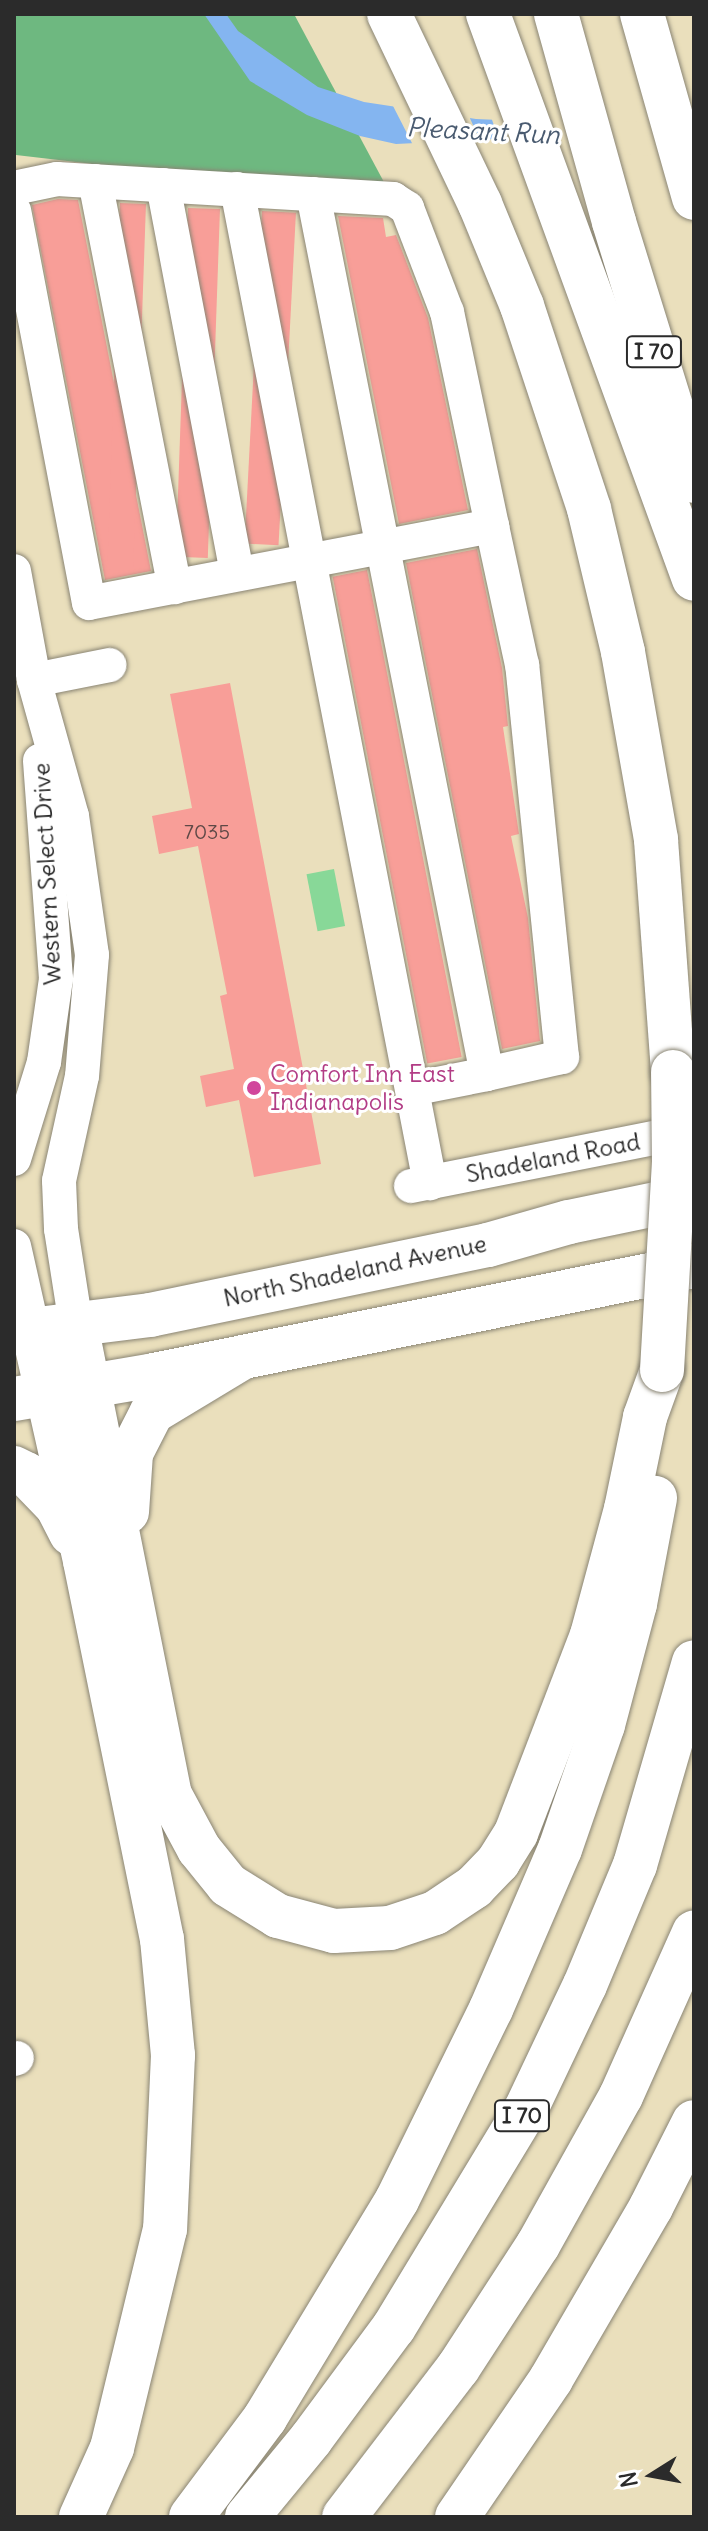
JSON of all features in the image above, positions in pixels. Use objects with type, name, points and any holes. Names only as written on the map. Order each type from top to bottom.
[{"type":"main road","name":"I 70","points":[[556,14],[614,222],[694,481]]},
{"type":"main road","points":[[642,14],[694,198]]},
{"type":"main road","points":[[191,2517],[265,2418],[397,2200],[485,2023],[560,1849],[603,1725],[642,1573],[669,1422],[662,1370],[673,1195],[673,1072],[656,840],[605,570],[559,409],[480,204],[397,30]]},
{"type":"main road","points":[[494,32],[694,579]]},
{"type":"main road","name":"North Shadeland Avenue","points":[[23,1332],[150,1315],[488,1245],[569,1222],[694,1196]]},
{"type":"main road","points":[[50,1392],[243,1357],[694,1266]]},
{"type":"main road","points":[[50,1392],[76,1325]]},
{"type":"main road","points":[[23,1332],[50,1392],[170,1795],[212,1868],[257,1905],[298,1924],[357,1932],[414,1922],[456,1901],[498,1862],[521,1822],[592,1635],[626,1509],[645,1417],[662,1370]]},
{"type":"main road","points":[[81,2517],[112,2448],[165,2229],[173,2055],[162,1939],[104,1567],[129,1466],[143,1424],[171,1398],[243,1357]]},
{"type":"main road","points":[[14,1468],[26,1474],[57,1506],[104,1567]]},
{"type":"main road","name":"I 70","points":[[247,2517],[380,2347],[444,2248],[526,2109],[585,1985],[635,1865],[694,1662]]},
{"type":"main road","points":[[344,2517],[458,2368],[538,2245],[628,2084],[694,1933]]},
{"type":"main road","points":[[457,2517],[565,2357],[651,2207],[694,2122]]},
{"type":"street","points":[[14,188],[57,179],[237,189],[393,199],[407,208],[447,312],[522,665],[562,1057],[412,1089],[237,189]]},
{"type":"street","points":[[95,181],[175,587]]},
{"type":"street","points":[[163,185],[237,574]]},
{"type":"street","points":[[313,194],[487,1074]]},
{"type":"street","points":[[14,211],[89,603],[492,526]]},
{"type":"street","name":"Western Select Drive","points":[[14,571],[34,680],[72,816],[92,955],[82,1076],[59,1181],[61,1229],[76,1325]]},
{"type":"street","points":[[34,680],[110,665]]},
{"type":"street","name":"Western Select Drive","points":[[14,1159],[44,1062],[56,979],[34,680]]},
{"type":"street","name":"Shadeland Road","points":[[412,1089],[421,1185],[694,1130]]},
{"type":"street","points":[[14,1246],[23,1332]]},
{"type":"green space","points":[[14,14],[294,14],[393,199],[16,155]]},
{"type":"green space","points":[[334,869],[345,926],[318,931],[307,874]]},
{"type":"water","name":"Pleasant Run","points":[[204,14],[226,14],[238,31],[318,87],[364,102],[476,119],[694,129],[396,144],[360,136],[307,115],[250,81]]},
{"type":"pier","points":[[392,104],[468,114],[482,145],[414,147]]},
{"type":"pier","points":[[490,114],[694,125],[694,160],[500,143]]},
{"type":"building","points":[[58,199],[78,200],[151,571],[105,580],[32,205]]},
{"type":"building","points":[[120,203],[146,204],[133,571],[107,570]]},
{"type":"building","points":[[188,208],[220,209],[208,558],[176,557]]},
{"type":"building","points":[[262,211],[296,213],[279,545],[245,544]]},
{"type":"building","points":[[338,216],[383,218],[386,237],[396,235],[428,318],[468,510],[399,524]]},
{"type":"building","points":[[477,549],[502,668],[508,726],[503,727],[519,834],[511,836],[528,918],[540,1041],[502,1049],[406,563]]},
{"type":"building","points":[[367,570],[462,1057],[427,1064],[333,577]]},
{"type":"building","points":[[230,683],[321,1164],[254,1177],[239,1100],[206,1107],[200,1076],[234,1069],[220,996],[227,994],[198,846],[159,854],[152,816],[192,808],[170,694]]},
{"type":"place","name":"Comfort Inn East Indianapolis","points":[[254,1088]]}]
